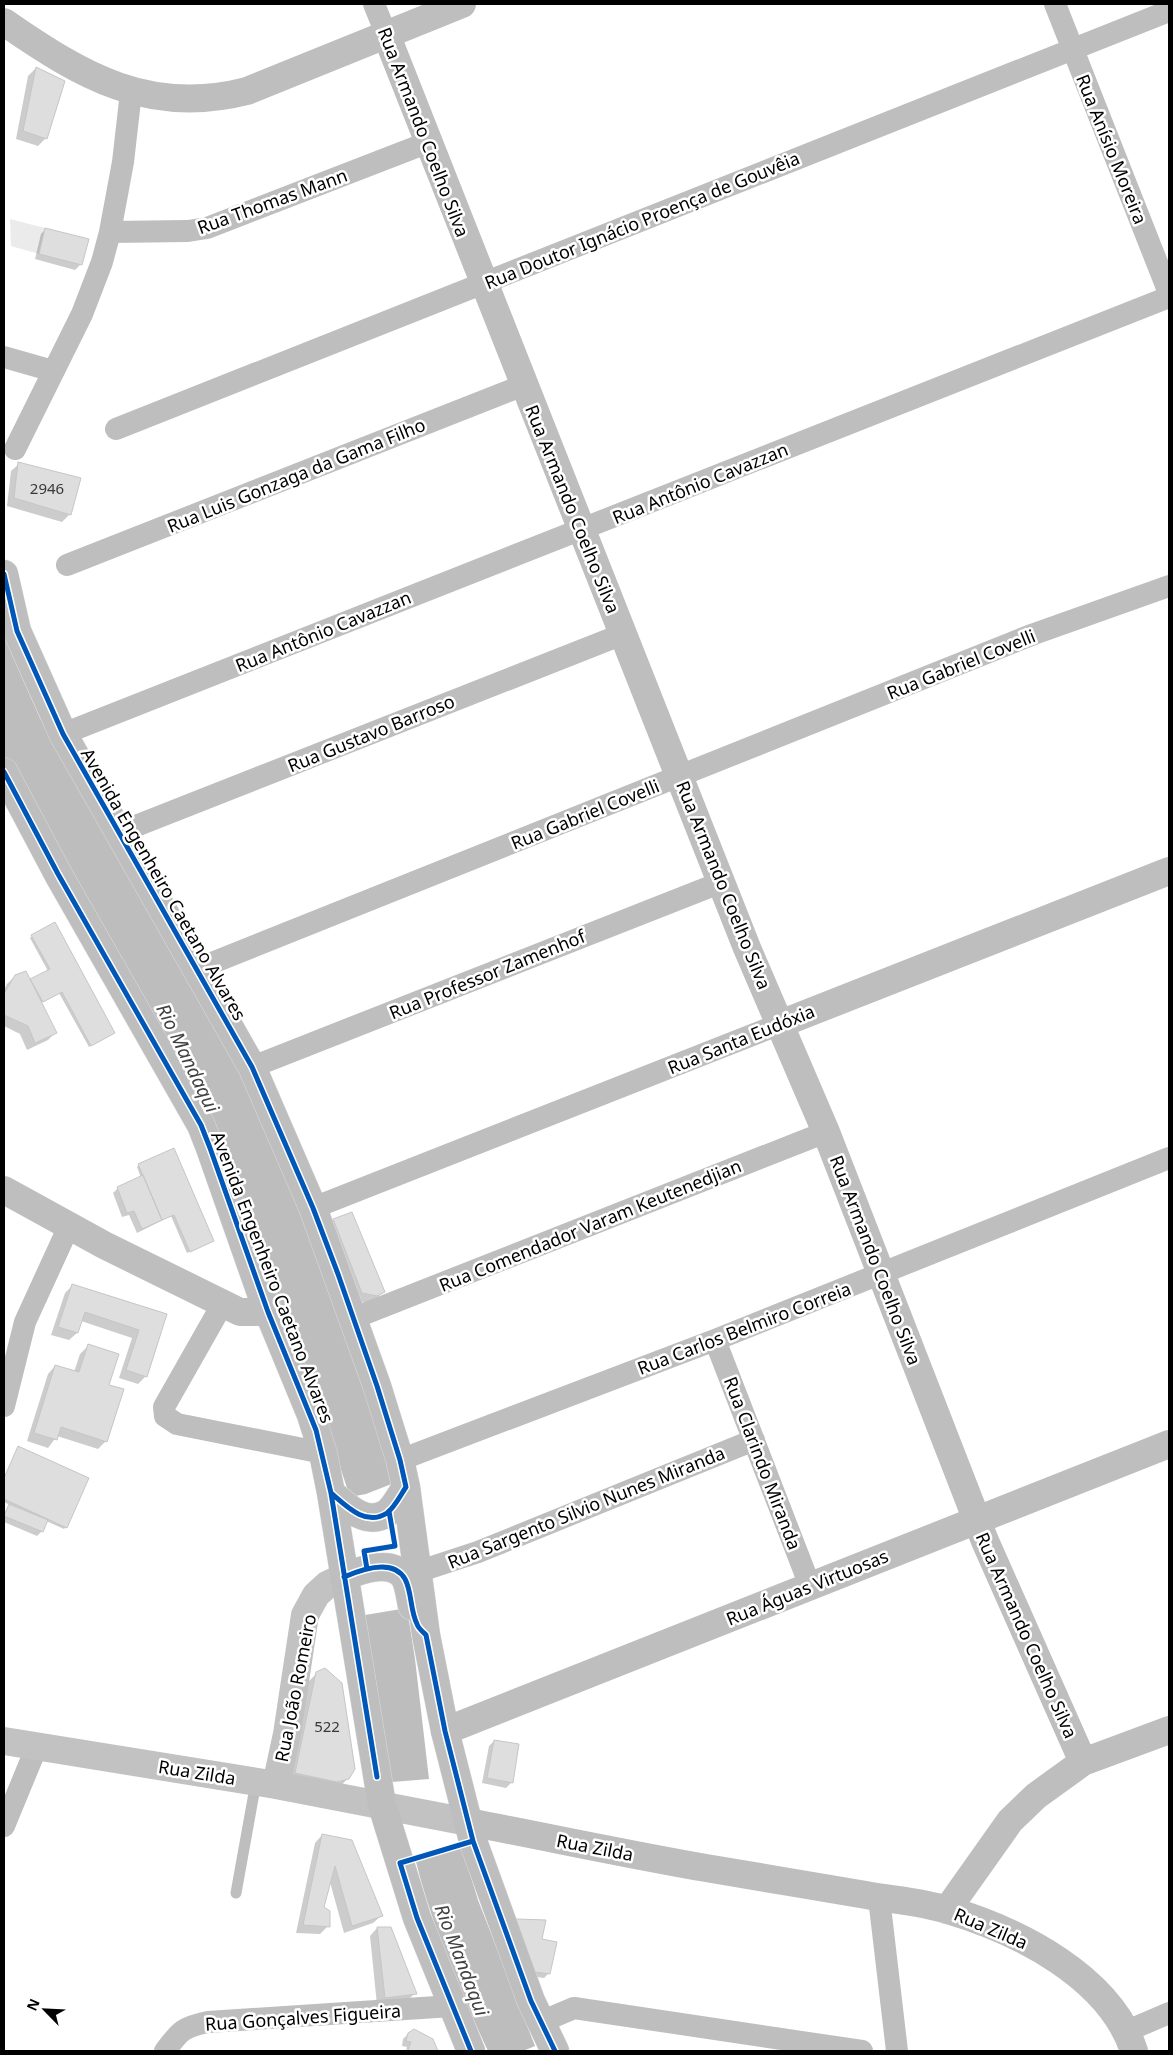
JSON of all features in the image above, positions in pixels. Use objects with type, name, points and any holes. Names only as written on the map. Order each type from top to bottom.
[{"type":"main road","name":"Rua João Romeiro","points":[[266,1784],[287,1734],[305,1615],[316,1595],[327,1585],[344,1577]]},
{"type":"main road","name":"Rua Zilda","points":[[4,1742],[266,1784],[468,1822]]},
{"type":"street","name":"Rua Armando Coelho Silva","points":[[374,4],[483,283],[583,528],[747,948],[826,1132],[978,1520],[1083,1762]]},
{"type":"street","points":[[4,22],[76,68],[131,92],[164,98],[193,100],[221,98],[247,91],[462,4]]},
{"type":"street","name":"Rua Anísio Moreira","points":[[1055,4],[1169,293]]},
{"type":"street","name":"Rua Doutor Ignácio Proença de Gouvêia","points":[[116,429],[1169,11]]},
{"type":"street","points":[[4,48],[15,46],[50,53]]},
{"type":"street","points":[[15,449],[86,306],[102,262],[110,232],[123,162],[131,92]]},
{"type":"street","name":"Rua Thomas Mann","points":[[110,232],[188,231],[207,228],[429,142]]},
{"type":"street","name":"Rua Antônio Cavazzan","points":[[63,734],[1169,298]]},
{"type":"street","points":[[4,357],[53,371]]},
{"type":"street","name":"Rua Luis Gonzaga da Gama Filho","points":[[68,566],[524,385]]},
{"type":"street","name":"Avenida Engenheiro Caetano Alvares","points":[[4,574],[17,631],[63,734],[252,1068],[314,1208],[354,1318],[400,1460],[406,1487],[426,1636],[445,1731],[476,1850],[531,2001],[555,2051]]},
{"type":"street","name":"Rua Gabriel Covelli","points":[[197,969],[1034,634],[1169,586]]},
{"type":"street","name":"Rua Gustavo Barroso","points":[[118,833],[623,634]]},
{"type":"street","name":"Avenida Engenheiro Caetano Alvares","points":[[4,772],[58,874],[201,1125],[268,1312],[311,1415],[323,1452],[331,1493],[382,1805],[417,1918],[471,2051]]},
{"type":"street","name":"Rua Santa Eudóxia","points":[[314,1208],[1169,871]]},
{"type":"street","name":"Rua Professor Zamenhof","points":[[252,1068],[722,882]]},
{"type":"street","name":"Rua Comendador Varam Keutenedjian","points":[[354,1318],[826,1132]]},
{"type":"street","name":"Rua Carlos Belmiro Correia","points":[[400,1460],[715,1340],[1169,1158]]},
{"type":"street","points":[[4,1190],[69,1226],[240,1312],[268,1312]]},
{"type":"street","points":[[4,1406],[25,1322],[69,1226]]},
{"type":"street","points":[[223,1303],[164,1407],[165,1416],[176,1424],[323,1452]]},
{"type":"street","name":"Rua Clarindo Miranda","points":[[715,1340],[810,1586]]},
{"type":"street","name":"Rua Sargento Silvio Nunes Miranda","points":[[417,1572],[478,1552],[754,1440]]},
{"type":"street","name":"Rua Águas Virtuosas","points":[[445,1731],[1169,1444]]},
{"type":"street","points":[[331,1493],[355,1513],[365,1516],[376,1516],[387,1513],[406,1487]]},
{"type":"street","points":[[344,1577],[372,1568],[385,1568],[402,1574],[406,1581],[417,1624],[426,1636]]},
{"type":"street","points":[[947,1910],[993,1843],[1021,1808],[1083,1762],[1169,1730]]},
{"type":"street","points":[[4,1826],[37,1746]]},
{"type":"street","name":"Rua Zilda","points":[[468,1822],[641,1856],[947,1910],[1001,1930],[1050,1955],[1078,1974],[1103,2000],[1130,2041]]},
{"type":"street","points":[[879,1898],[897,2051]]},
{"type":"street","name":"Rua Gonçalves Figueira","points":[[165,2051],[177,2035],[188,2026],[208,2022],[452,2006]]},
{"type":"street","points":[[541,2022],[574,2008],[862,2051]]},
{"type":"street","points":[[1130,2041],[1169,2013]]},
{"type":"lane","points":[[236,1893],[266,1784]]},
{"type":"shaded area","points":[[10,219],[45,228],[39,254],[11,246]]},
{"type":"water","name":"Rio Mandaqui","points":[[4,624],[10,650],[40,718],[237,1066],[261,1116],[304,1219],[394,1483],[366,1494],[350,1497],[318,1400],[104,937],[4,758]]},
{"type":"water","points":[[407,1608],[429,1779],[392,1782],[365,1615]]},
{"type":"water","name":"Rio Mandaqui","points":[[462,1848],[478,1900],[535,2046],[523,2051],[488,2051],[437,1932],[429,1907],[415,1858]]},
{"type":"building","points":[[36,67],[65,81],[47,139],[23,131]]},
{"type":"building","points":[[45,228],[89,239],[82,265],[39,254]]},
{"type":"building","points":[[18,462],[81,478],[71,515],[14,498]]},
{"type":"building","points":[[55,922],[115,1033],[91,1046],[62,992],[43,1002],[30,979],[50,969],[31,935]]},
{"type":"building","points":[[26,971],[57,1033],[35,1043],[28,1026],[4,1015],[4,994],[15,975]]},
{"type":"building","points":[[174,1148],[214,1241],[190,1252],[174,1215],[162,1220],[138,1164]]},
{"type":"building","points":[[143,1175],[162,1220],[142,1229],[134,1211],[127,1213],[117,1187]]},
{"type":"building","points":[[352,1212],[385,1292],[377,1296],[362,1293],[333,1219]]},
{"type":"building","points":[[72,1284],[167,1314],[147,1377],[126,1370],[139,1330],[85,1312],[78,1333],[58,1327]]},
{"type":"building","points":[[88,1344],[119,1354],[109,1385],[124,1389],[107,1442],[61,1427],[57,1440],[34,1433],[55,1365],[79,1372]]},
{"type":"building","points":[[18,1446],[89,1478],[67,1528],[4,1499],[4,1478]]},
{"type":"building","points":[[9,1504],[48,1520],[43,1532],[4,1516]]},
{"type":"building","points":[[325,1668],[342,1683],[355,1769],[349,1779],[337,1782],[295,1773],[316,1672]]},
{"type":"building","points":[[494,1740],[519,1744],[513,1783],[487,1778]]},
{"type":"building","points":[[322,1834],[352,1840],[383,1916],[352,1926],[335,1866],[324,1907],[330,1911],[330,1927],[303,1925]]},
{"type":"building","points":[[516,1919],[546,1920],[542,1939],[557,1942],[550,1974],[535,1972]]},
{"type":"building","points":[[377,1927],[391,1927],[417,1994],[385,1998]]},
{"type":"building","points":[[414,2029],[433,2039],[438,2051],[408,2051],[411,2042],[406,2041],[408,2033]]},
{"type":"cycle path","points":[[4,574],[17,631],[63,734],[252,1067],[313,1208],[338,1274],[377,1386],[400,1460],[406,1487],[390,1511],[379,1517],[372,1518],[350,1509],[331,1493]]},
{"type":"cycle path","points":[[4,772],[58,874],[201,1125],[268,1312],[316,1430],[331,1493],[377,1777]]},
{"type":"cycle path","points":[[367,1569],[364,1551],[395,1546],[389,1511]]},
{"type":"cycle path","points":[[344,1577],[367,1569],[385,1567],[400,1573],[405,1579],[415,1619],[418,1627],[426,1635],[445,1731],[473,1841],[531,2001],[555,2051]]},
{"type":"cycle path","points":[[471,2051],[417,1918],[400,1863],[473,1841]]}]
